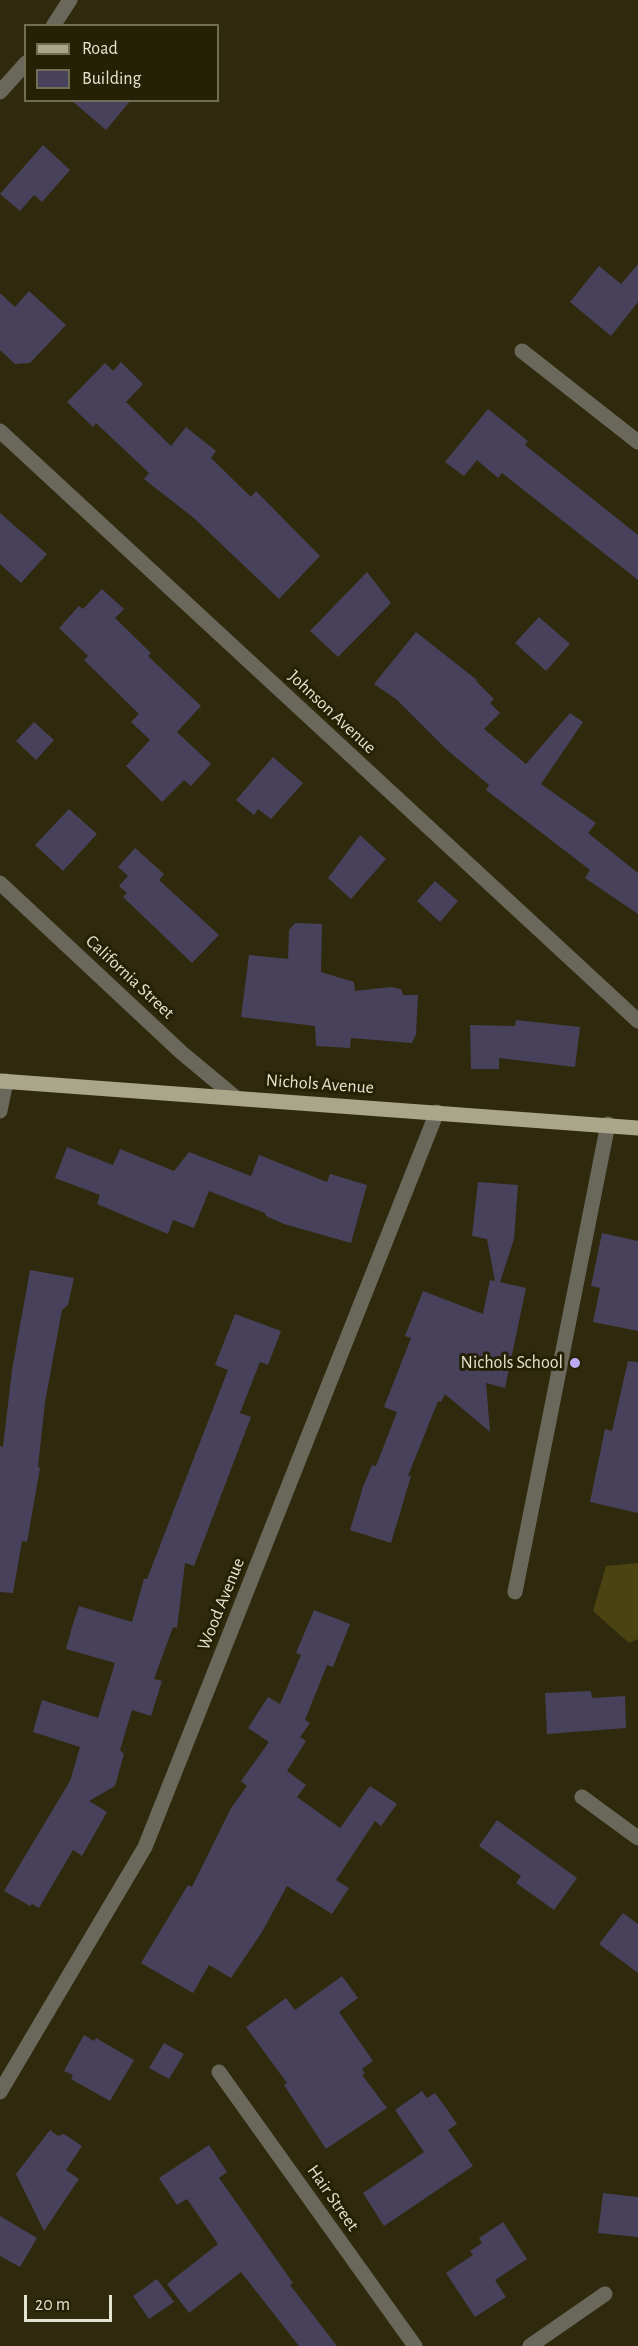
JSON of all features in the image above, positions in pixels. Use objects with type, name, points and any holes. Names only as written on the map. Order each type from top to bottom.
[{"type":"main road","name":"Nichols Avenue","points":[[3,1081],[638,1128]]},
{"type":"street","points":[[54,24],[70,0]]},
{"type":"street","points":[[0,92],[24,65]]},
{"type":"street","points":[[522,351],[638,442]]},
{"type":"street","name":"Johnson Avenue","points":[[0,431],[638,1021]]},
{"type":"street","name":"California Street","points":[[0,883],[182,1053],[235,1097]]},
{"type":"street","points":[[0,1111],[3,1081]]},
{"type":"street","name":"Wood Avenue","points":[[0,2092],[145,1847],[438,1112]]},
{"type":"street","points":[[515,1592],[608,1124]]},
{"type":"street","points":[[582,1797],[638,1838]]},
{"type":"street","name":"Hair Street","points":[[219,2072],[415,2346]]},
{"type":"street","points":[[530,2346],[606,2294]]},
{"type":"shaded area","points":[[638,1563],[638,1639],[629,1643],[593,1611],[606,1566]]},
{"type":"building","points":[[73,102],[129,102],[106,130]]},
{"type":"building","points":[[43,145],[70,170],[42,202],[34,195],[20,211],[0,194]]},
{"type":"building","points":[[638,264],[638,302],[611,336],[570,302],[599,266],[621,284]]},
{"type":"building","points":[[29,291],[66,325],[30,363],[15,364],[0,350],[0,293],[15,307]]},
{"type":"building","points":[[121,362],[143,384],[126,402],[171,446],[186,427],[216,451],[211,458],[251,497],[256,491],[320,556],[279,599],[195,519],[144,479],[149,473],[96,423],[93,427],[67,402],[105,363],[113,371]]},
{"type":"building","points":[[488,409],[528,441],[525,445],[638,535],[638,580],[502,473],[498,478],[477,460],[464,476],[445,462]]},
{"type":"building","points":[[0,513],[47,554],[21,583],[0,564]]},
{"type":"building","points":[[367,572],[391,603],[338,657],[310,631]]},
{"type":"building","points":[[102,589],[124,609],[115,618],[151,653],[148,656],[201,706],[177,732],[211,764],[191,786],[184,780],[162,802],[126,766],[150,740],[131,722],[139,714],[84,660],[88,656],[59,628],[79,606],[83,609]]},
{"type":"building","points":[[539,617],[570,644],[546,671],[515,643]]},
{"type":"building","points":[[416,632],[477,680],[494,699],[490,703],[500,713],[484,729],[526,764],[570,713],[583,722],[541,784],[596,823],[588,833],[638,873],[638,914],[585,878],[590,870],[486,790],[489,785],[446,749],[396,699],[374,684]]},
{"type":"building","points":[[34,722],[54,740],[36,760],[16,741]]},
{"type":"building","points":[[273,757],[303,783],[271,819],[258,809],[254,815],[236,800]]},
{"type":"building","points":[[69,809],[97,834],[63,871],[35,845]]},
{"type":"building","points":[[360,835],[386,859],[351,899],[328,878]]},
{"type":"building","points":[[135,848],[164,874],[159,880],[219,935],[192,963],[123,897],[127,893],[119,886],[128,876],[118,867]]},
{"type":"building","points":[[435,881],[458,901],[440,922],[417,901]]},
{"type":"building","points":[[295,923],[322,924],[321,972],[354,982],[355,991],[391,987],[401,989],[403,995],[418,995],[416,1034],[412,1043],[351,1038],[350,1048],[316,1046],[315,1026],[241,1017],[249,955],[288,959],[289,930]]},
{"type":"building","points":[[516,1020],[580,1027],[575,1067],[499,1058],[499,1069],[471,1069],[470,1025],[515,1026]]},
{"type":"building","points":[[67,1147],[113,1165],[120,1149],[174,1171],[189,1152],[251,1176],[259,1155],[327,1182],[330,1174],[367,1185],[351,1243],[284,1224],[266,1216],[265,1213],[209,1191],[194,1228],[173,1220],[168,1234],[97,1204],[100,1195],[55,1178]]},
{"type":"building","points":[[478,1182],[518,1185],[514,1239],[500,1282],[526,1288],[505,1388],[486,1383],[490,1432],[445,1394],[441,1402],[438,1401],[408,1476],[411,1476],[391,1543],[350,1530],[363,1487],[372,1465],[376,1466],[397,1412],[384,1407],[411,1338],[405,1336],[423,1291],[483,1314],[490,1280],[495,1281],[487,1239],[472,1236]]},
{"type":"building","points":[[602,1233],[638,1241],[638,1331],[593,1322],[600,1288],[591,1286]]},
{"type":"building","points":[[30,1270],[74,1278],[68,1305],[62,1310],[45,1402],[38,1467],[40,1468],[27,1542],[22,1541],[13,1593],[0,1592],[0,1446],[3,1447],[12,1370]]},
{"type":"building","points":[[235,1314],[281,1331],[268,1365],[260,1362],[240,1413],[251,1417],[194,1566],[185,1563],[177,1628],[173,1627],[154,1679],[162,1681],[151,1716],[132,1710],[120,1750],[124,1754],[115,1786],[89,1801],[107,1812],[82,1856],[73,1850],[39,1908],[32,1904],[30,1906],[4,1891],[70,1781],[80,1747],[33,1732],[42,1700],[98,1718],[115,1663],[66,1649],[79,1606],[132,1622],[144,1579],[147,1579],[228,1370],[215,1365]]},
{"type":"building","points":[[628,1361],[638,1362],[638,1513],[590,1502],[605,1429],[612,1431]]},
{"type":"building","points":[[314,1610],[350,1624],[333,1667],[327,1665],[305,1720],[310,1723],[300,1737],[306,1741],[287,1771],[306,1785],[297,1797],[340,1828],[370,1786],[397,1804],[381,1826],[375,1821],[336,1880],[349,1888],[332,1914],[287,1886],[262,1932],[231,1978],[209,1965],[193,1993],[141,1963],[188,1885],[192,1887],[231,1808],[247,1786],[241,1781],[269,1742],[248,1728],[268,1697],[280,1704],[301,1655],[296,1653]]},
{"type":"building","points":[[591,1691],[592,1698],[625,1696],[626,1728],[547,1734],[545,1693]]},
{"type":"building","points":[[497,1820],[577,1878],[554,1910],[516,1883],[521,1876],[479,1846]]},
{"type":"building","points":[[623,1913],[638,1924],[638,1973],[599,1944]]},
{"type":"building","points":[[342,1976],[358,1998],[339,2012],[373,2061],[362,2069],[365,2073],[362,2075],[387,2108],[326,2149],[284,2085],[287,2083],[246,2027],[286,1998],[295,2010]]},
{"type":"building","points":[[84,2035],[94,2041],[96,2038],[134,2060],[110,2101],[71,2079],[73,2075],[64,2071]]},
{"type":"building","points":[[164,2043],[184,2054],[169,2079],[149,2068]]},
{"type":"building","points":[[422,2091],[427,2098],[435,2093],[457,2124],[448,2130],[473,2166],[384,2226],[363,2193],[424,2152],[395,2110]]},
{"type":"building","points":[[50,2130],[58,2136],[64,2134],[82,2146],[66,2170],[79,2179],[44,2231],[16,2174]]},
{"type":"building","points":[[209,2145],[227,2172],[219,2178],[293,2283],[290,2285],[337,2346],[299,2346],[241,2272],[189,2313],[167,2284],[218,2244],[187,2199],[177,2205],[159,2178]]},
{"type":"building","points":[[603,2193],[638,2197],[638,2237],[598,2233]]},
{"type":"building","points":[[0,2216],[37,2238],[20,2267],[0,2256]]},
{"type":"building","points":[[503,2222],[527,2259],[495,2280],[506,2297],[475,2317],[446,2273],[473,2255],[470,2251],[482,2243],[479,2238]]},
{"type":"building","points":[[157,2279],[174,2302],[149,2319],[133,2296]]},
{"type":"place","name":"Nichols School","points":[[575,1363]]}]
